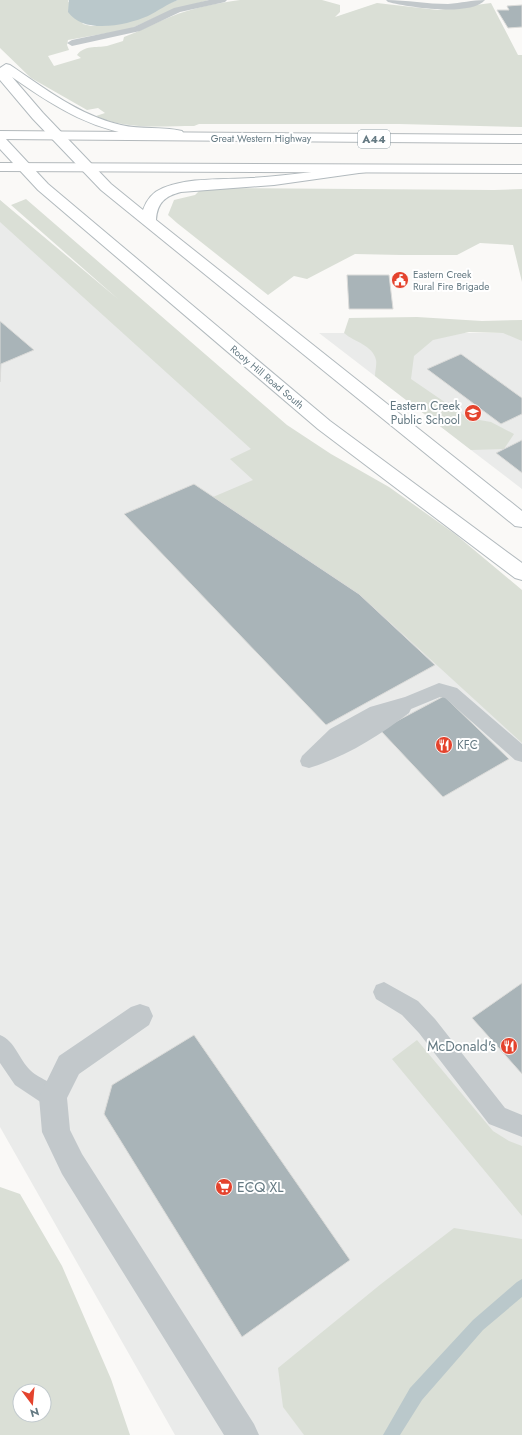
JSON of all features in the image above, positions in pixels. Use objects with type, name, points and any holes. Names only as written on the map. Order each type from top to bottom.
[{"type":"main road","points":[[0,64],[61,102],[110,127],[133,131],[226,138]]},
{"type":"main road","points":[[0,72],[56,135],[106,187],[522,521]]},
{"type":"main road","name":"Great Western Highway","points":[[0,135],[226,138],[522,139]]},
{"type":"main road","name":"Rooty Hill Road South","points":[[0,141],[43,187],[324,425],[522,573]]},
{"type":"main road","points":[[0,166],[522,169]]},
{"type":"main road","points":[[149,222],[149,213],[156,199],[161,194],[182,187],[263,182],[361,169]]},
{"type":"street","points":[[140,1016],[70,1065],[54,1097],[56,1132],[72,1164],[243,1435]]},
{"type":"lane","points":[[72,43],[137,29],[177,10],[222,0]]},
{"type":"lane","points":[[391,0],[434,6],[458,5],[480,0]]},
{"type":"lane","points":[[308,761],[347,745],[373,730],[410,703],[439,690],[451,693],[522,755]]},
{"type":"lane","points":[[384,992],[410,1008],[427,1026],[497,1116],[522,1126]]},
{"type":"lane","points":[[0,1045],[23,1078],[54,1097]]},
{"type":"shaded area","points":[[0,0],[69,0],[68,1],[83,24],[91,26],[109,25],[178,0],[209,0],[172,10],[130,29],[68,40],[67,45],[69,50],[48,56],[54,66],[81,58],[77,55],[87,48],[107,46],[123,41],[124,37],[164,19],[205,6],[231,1],[322,0],[340,5],[340,12],[335,17],[377,3],[438,10],[491,3],[518,55],[522,55],[522,127],[399,124],[199,124],[194,126],[157,127],[119,123],[96,116],[105,113],[98,108],[87,110],[31,78],[0,48]]},
{"type":"shaded area","points":[[69,0],[178,0],[148,16],[139,19],[118,25],[95,26],[84,24],[75,19],[68,12]]},
{"type":"shaded area","points":[[202,188],[522,189],[522,282],[513,245],[480,243],[457,255],[355,254],[307,279],[294,276],[268,295],[168,215],[174,200],[195,195]]},
{"type":"shaded area","points":[[26,199],[287,425],[331,454],[389,487],[455,534],[522,590],[522,743],[359,594],[213,497],[253,480],[230,459],[251,449],[0,222],[0,200],[118,299],[11,205]]},
{"type":"shaded area","points":[[0,200],[283,454],[522,616],[522,1435],[175,1435],[0,1127]]},
{"type":"shaded area","points":[[417,317],[482,321],[522,320],[522,341],[503,333],[469,332],[433,340],[414,356],[411,379],[468,418],[491,422],[514,434],[504,449],[471,450],[375,376],[376,362],[374,355],[367,347],[344,333],[349,318]]},
{"type":"shaded area","name":"Eastern Creek Public School","points":[[319,333],[522,333],[522,489],[471,450]]},
{"type":"shaded area","points":[[417,1040],[493,1131],[509,1141],[522,1146],[522,1216],[392,1059]]},
{"type":"shaded area","points":[[0,1187],[20,1194],[62,1266],[111,1379],[130,1435],[0,1435]]},
{"type":"shaded area","points":[[454,1228],[522,1239],[522,1435],[304,1435],[283,1407],[278,1368],[381,1284]]},
{"type":"building","points":[[522,5],[522,27],[508,28],[497,10],[509,10],[507,6]]},
{"type":"building","points":[[347,275],[389,275],[393,309],[349,309]]},
{"type":"building","points":[[0,321],[34,350],[1,364],[0,382]]},
{"type":"building","points":[[461,354],[522,398],[522,414],[501,424],[427,369]]},
{"type":"building","points":[[522,440],[522,473],[496,453]]},
{"type":"building","points":[[194,484],[359,594],[435,665],[326,725],[124,514]]},
{"type":"building","name":"KFC","points":[[444,696],[509,759],[443,797],[380,730]]},
{"type":"building","name":"McDonald's","points":[[522,983],[522,1074],[472,1018]]},
{"type":"building","name":"ECQ XL","points":[[194,1035],[350,1260],[242,1337],[104,1114],[112,1085]]},
{"type":"waterway","points":[[391,1435],[416,1394],[478,1325],[522,1287]]},
{"type":"place","name":"Eastern Creek Rural Fire Brigade","points":[[400,280]]},
{"type":"place","name":"Eastern Creek Public School","points":[[473,413]]},
{"type":"place","name":"KFC","points":[[444,745]]},
{"type":"place","name":"McDonald's","points":[[509,1046]]},
{"type":"place","name":"ECQ XL","points":[[224,1187]]}]
